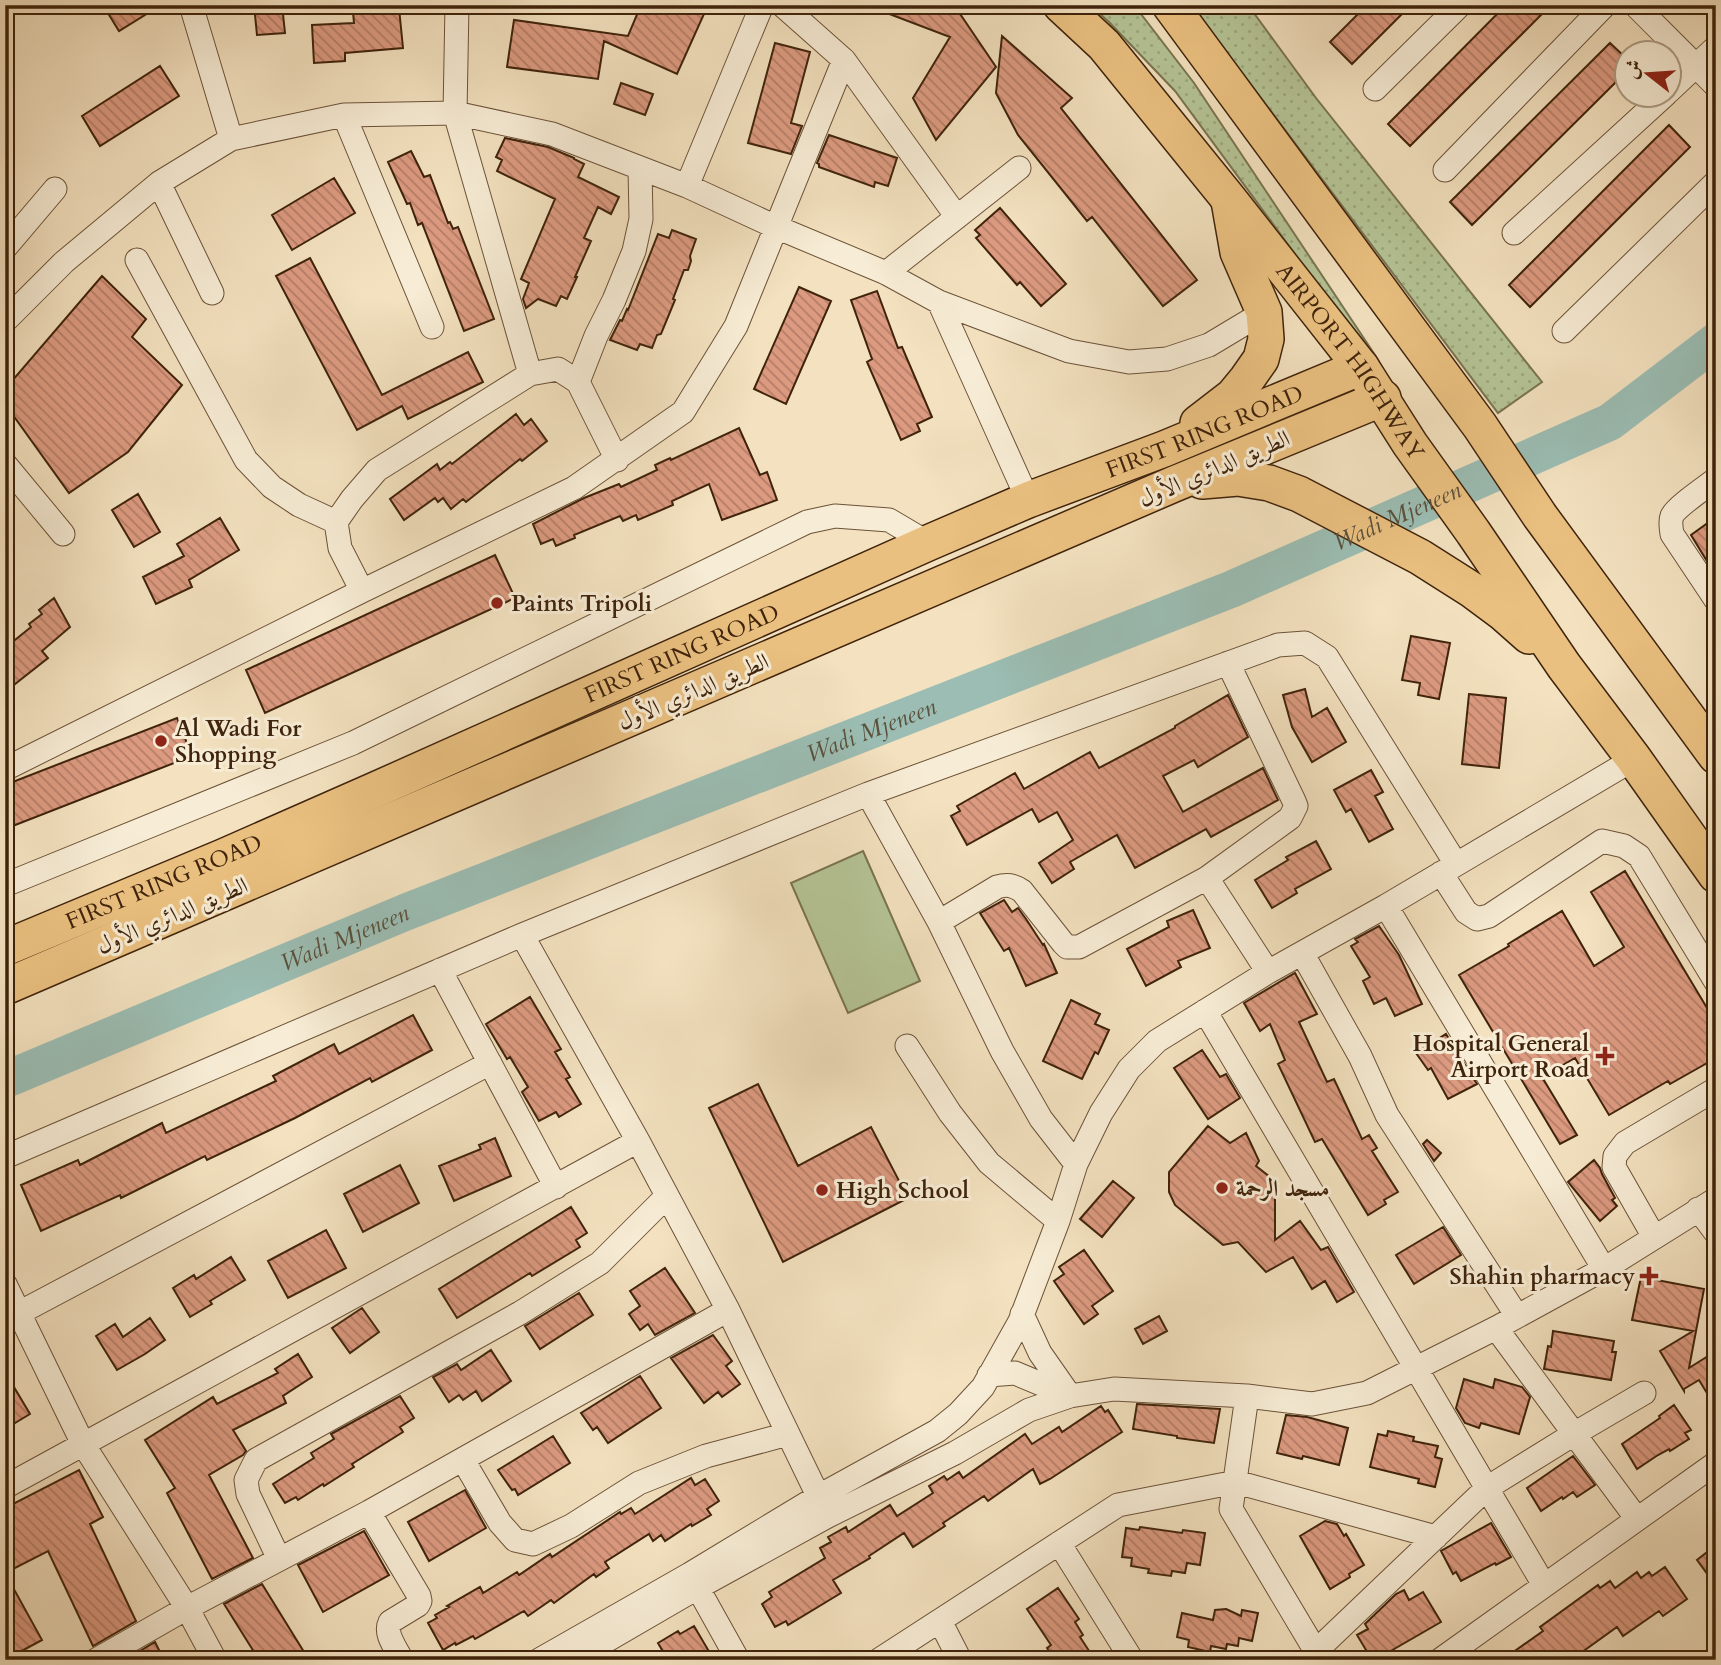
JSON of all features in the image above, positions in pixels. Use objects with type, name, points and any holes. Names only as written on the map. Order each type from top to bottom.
[{"type":"highway","name":"AIRPORT HIGHWAY","points":[[1061,5],[1104,45],[1361,367],[1410,444],[1564,666],[1716,875]]},
{"type":"highway","points":[[1170,5],[1480,426],[1540,516],[1716,756]]},
{"type":"highway","points":[[1164,450],[1233,396],[1261,359],[1266,339],[1264,312],[1238,252],[1228,198]]},
{"type":"highway","name":"FIRST RING ROAD","points":[[5,948],[386,786],[1028,500],[1164,450],[1361,367]]},
{"type":"highway","name":"الطريق الدائري الأول","points":[[5,987],[1174,484],[1382,398]]},
{"type":"highway","points":[[1174,484],[1238,478],[1269,483],[1299,494],[1420,556],[1503,613],[1564,666]]},
{"type":"street","points":[[191,5],[231,139]]},
{"type":"street","points":[[457,5],[455,113],[530,374]]},
{"type":"street","points":[[687,186],[762,5]]},
{"type":"street","points":[[782,5],[844,60],[957,217]]},
{"type":"street","points":[[1375,89],[1460,5]]},
{"type":"street","points":[[1445,170],[1605,5]]},
{"type":"street","points":[[1635,5],[1716,86]]},
{"type":"street","points":[[1682,80],[1716,47]]},
{"type":"street","points":[[5,769],[574,488],[682,412],[736,326],[844,60]]},
{"type":"street","points":[[1514,233],[1651,108]]},
{"type":"street","points":[[5,321],[64,262],[159,183],[231,139],[344,115],[455,113],[552,134],[687,186],[886,274],[940,302],[1069,351],[1129,362],[1167,359],[1209,345],[1264,312]]},
{"type":"street","points":[[344,115],[432,327]]},
{"type":"street","points":[[578,382],[634,251],[641,219],[640,168]]},
{"type":"street","points":[[886,274],[1019,168]]},
{"type":"street","points":[[1564,331],[1716,182]]},
{"type":"street","points":[[159,183],[212,293]]},
{"type":"street","points":[[5,248],[55,189]]},
{"type":"street","points":[[137,260],[246,460],[272,487],[299,505],[336,522]]},
{"type":"street","points":[[940,302],[1028,500]]},
{"type":"street","points":[[362,591],[340,548],[336,522],[352,499],[377,470],[530,374],[558,369],[578,382],[617,460]]},
{"type":"street","points":[[5,464],[63,534]]},
{"type":"street","points":[[1713,590],[1672,534],[1671,526],[1672,516],[1677,509],[1716,480]]},
{"type":"street","points":[[5,885],[353,743],[807,522],[835,516],[889,520],[928,543]]},
{"type":"street","points":[[5,1157],[523,935],[868,794],[1278,645],[1305,643],[1327,657],[1449,868],[1466,912],[1477,919],[1489,916],[1602,841],[1624,845],[1639,856],[1716,982]]},
{"type":"street","points":[[939,922],[997,887],[1014,886],[1022,891],[1067,947],[1079,947],[1206,878],[1290,818],[1296,806],[1228,663]]},
{"type":"street","points":[[573,1660],[694,1581],[823,1506],[937,1431],[983,1387],[1022,1314],[1058,1221],[1076,1164],[1101,1113],[1129,1069],[1157,1041],[1268,972],[1386,906],[1634,759]]},
{"type":"street","points":[[868,794],[939,922],[1002,1051],[1041,1119],[1076,1164]]},
{"type":"street","points":[[1206,878],[1268,972]]},
{"type":"street","points":[[1386,906],[1604,1269]]},
{"type":"street","points":[[523,935],[728,1310],[823,1506]]},
{"type":"street","points":[[1302,953],[1360,1056],[1387,1115],[1517,1316]]},
{"type":"street","points":[[440,970],[556,1187]]},
{"type":"street","points":[[1205,1011],[1544,1586]]},
{"type":"street","points":[[907,1046],[950,1113],[989,1163],[1058,1221]]},
{"type":"street","points":[[12,1313],[490,1063]]},
{"type":"street","points":[[1654,1237],[1614,1167],[1615,1156],[1625,1143],[1716,1089]]},
{"type":"street","points":[[5,1488],[638,1141]]},
{"type":"street","points":[[279,1559],[248,1494],[246,1480],[256,1460],[520,1313],[600,1263],[667,1196]]},
{"type":"street","points":[[823,1506],[955,1453],[1029,1410],[1070,1396],[1114,1389],[1247,1396],[1312,1404],[1367,1393],[1496,1328],[1604,1269],[1707,1204],[1716,1233]]},
{"type":"street","points":[[5,1283],[12,1313],[83,1444],[187,1608],[215,1660]]},
{"type":"street","points":[[96,1660],[187,1608],[463,1460],[728,1310]]},
{"type":"street","points":[[1022,1314],[1040,1353],[1070,1396]]},
{"type":"street","points":[[1496,1328],[1637,1519]]},
{"type":"street","points":[[989,1376],[1016,1373],[1070,1396]]},
{"type":"street","points":[[1247,1396],[1231,1509],[1319,1655],[1487,1488],[1644,1393]]},
{"type":"street","points":[[463,1460],[500,1523],[515,1540],[533,1544],[571,1526],[639,1483],[706,1456],[788,1434]]},
{"type":"street","points":[[1440,1660],[1716,1463]]},
{"type":"street","points":[[879,1660],[1118,1505],[1236,1482],[1436,1537]]},
{"type":"street","points":[[369,1512],[419,1596],[418,1605],[390,1622],[388,1626],[387,1632],[402,1660]]},
{"type":"street","points":[[1059,1544],[1132,1660]]},
{"type":"street","points":[[539,1660],[694,1581]]},
{"type":"street","points":[[694,1581],[738,1660]]},
{"type":"street","points":[[940,1621],[960,1660]]},
{"type":"green space","points":[[1090,5],[1134,5],[1194,83],[1377,358],[1393,387],[1175,91]]},
{"type":"green space","points":[[1191,5],[1248,5],[1316,98],[1542,382],[1498,413]]},
{"type":"green space","points":[[863,851],[920,981],[848,1013],[791,883]]},
{"type":"building","points":[[103,5],[161,5],[119,31]]},
{"type":"building","points":[[254,5],[282,5],[285,33],[257,35]]},
{"type":"building","points":[[641,5],[708,5],[677,74],[604,41],[598,79],[507,67],[514,20],[628,36]]},
{"type":"building","points":[[871,5],[954,5],[996,67],[936,140],[913,98],[950,37]]},
{"type":"building","points":[[1367,5],[1411,5],[1352,64],[1330,42]]},
{"type":"building","points":[[1506,5],[1551,5],[1410,146],[1388,124]]},
{"type":"building","points":[[399,8],[403,48],[345,53],[345,61],[314,63],[312,25],[354,23],[353,12]]},
{"type":"building","points":[[1002,36],[1072,98],[1061,108],[1197,280],[1163,306],[1092,217],[1087,221],[1018,135],[996,93]]},
{"type":"building","points":[[775,43],[810,52],[791,123],[802,126],[791,154],[748,143]]},
{"type":"building","points":[[1610,43],[1612,45],[1612,86],[1472,225],[1450,202]]},
{"type":"building","points":[[160,66],[179,96],[100,146],[82,116]]},
{"type":"building","points":[[621,83],[653,94],[645,115],[614,104]]},
{"type":"building","points":[[1669,125],[1690,147],[1530,307],[1509,285]]},
{"type":"building","points":[[829,135],[897,158],[888,186],[875,182],[874,187],[819,167],[817,163]]},
{"type":"building","points":[[505,138],[548,147],[574,158],[584,164],[578,177],[619,197],[611,214],[598,207],[584,238],[591,241],[577,277],[567,299],[561,296],[556,306],[538,299],[526,308],[523,299],[529,283],[521,279],[555,199],[497,171],[502,160],[496,157]]},
{"type":"building","points":[[411,151],[424,177],[430,175],[448,223],[450,222],[453,229],[458,227],[494,319],[464,331],[422,223],[418,225],[410,203],[407,204],[388,162]]},
{"type":"building","points":[[334,178],[355,213],[292,250],[272,215]]},
{"type":"building","points":[[1000,208],[1066,284],[1041,306],[1020,282],[1017,285],[976,238],[980,235],[975,230]]},
{"type":"building","points":[[672,230],[696,239],[688,270],[684,270],[661,334],[657,335],[652,348],[640,344],[637,350],[610,340],[628,310],[658,234],[669,238]]},
{"type":"building","points":[[310,258],[382,395],[468,352],[483,382],[408,419],[402,406],[357,430],[276,276]]},
{"type":"building","points":[[102,276],[146,319],[132,337],[182,385],[128,452],[69,493],[5,404],[5,389]]},
{"type":"building","points":[[799,287],[831,301],[786,404],[754,389]]},
{"type":"building","points":[[877,291],[898,348],[902,347],[932,417],[917,424],[920,431],[901,440],[867,362],[872,359],[851,300]]},
{"type":"building","points":[[516,414],[524,425],[531,419],[547,441],[466,502],[463,499],[451,509],[443,498],[438,502],[435,498],[404,520],[390,499],[437,464],[440,470],[450,462],[452,464]]},
{"type":"building","points":[[739,428],[760,475],[767,472],[777,500],[722,520],[709,484],[672,501],[673,505],[638,520],[636,515],[623,521],[620,516],[574,535],[575,538],[556,546],[553,539],[541,544],[533,524],[584,498],[619,484],[621,487],[657,470],[655,465]]},
{"type":"building","points":[[138,494],[160,532],[134,547],[112,510]]},
{"type":"building","points":[[1716,517],[1716,562],[1710,566],[1691,535]]},
{"type":"building","points":[[220,518],[239,550],[189,580],[192,587],[156,604],[143,577],[184,556],[177,544]]},
{"type":"building","points":[[495,555],[515,598],[265,713],[246,670]]},
{"type":"building","points":[[54,598],[70,627],[42,651],[48,658],[5,692],[5,648],[31,627],[29,624],[42,614],[39,610]]},
{"type":"building","points":[[1411,636],[1450,643],[1439,699],[1418,695],[1420,683],[1402,680]]},
{"type":"building","points":[[1305,689],[1312,717],[1327,708],[1346,742],[1312,762],[1292,727],[1283,695]]},
{"type":"building","points":[[1469,694],[1506,698],[1499,768],[1462,764]]},
{"type":"building","points":[[1228,695],[1248,737],[1198,767],[1194,760],[1163,776],[1183,812],[1263,768],[1278,800],[1211,837],[1206,829],[1135,868],[1117,835],[1070,862],[1074,869],[1052,883],[1039,863],[1073,840],[1057,812],[1039,822],[1032,809],[967,845],[951,816],[960,811],[957,806],[1015,773],[1024,789],[1090,752],[1099,768],[1175,728]]},
{"type":"building","points":[[177,718],[192,756],[5,829],[5,785]]},
{"type":"building","points":[[1371,770],[1383,792],[1375,796],[1393,829],[1369,842],[1351,809],[1346,812],[1334,790]]},
{"type":"building","points":[[1316,841],[1331,869],[1295,889],[1297,893],[1272,908],[1255,880],[1288,860],[1286,857]]},
{"type":"building","points":[[1625,871],[1716,1023],[1716,1058],[1670,1084],[1668,1081],[1609,1115],[1575,1058],[1542,1077],[1577,1135],[1560,1144],[1459,975],[1562,911],[1594,966],[1624,947],[1591,892]]},
{"type":"building","points":[[1004,900],[1012,912],[1018,908],[1026,919],[1044,944],[1057,973],[1026,986],[1009,948],[1004,951],[980,913]]},
{"type":"building","points":[[1193,910],[1210,948],[1178,961],[1181,967],[1146,986],[1127,949],[1169,927],[1167,921]]},
{"type":"building","points":[[1379,926],[1399,955],[1422,1004],[1395,1016],[1386,998],[1374,1004],[1363,981],[1370,977],[1351,946],[1358,942],[1355,939]]},
{"type":"building","points":[[1295,973],[1317,1014],[1299,1022],[1327,1082],[1334,1079],[1362,1139],[1369,1135],[1377,1148],[1372,1151],[1398,1192],[1384,1200],[1386,1204],[1368,1215],[1322,1139],[1315,1142],[1278,1064],[1285,1060],[1270,1024],[1260,1031],[1244,1003]]},
{"type":"building","points":[[530,997],[561,1049],[555,1052],[570,1077],[566,1079],[581,1104],[559,1117],[556,1112],[539,1121],[522,1092],[528,1087],[486,1024]]},
{"type":"building","points":[[1071,1000],[1100,1014],[1095,1024],[1109,1030],[1082,1079],[1043,1061]]},
{"type":"building","points":[[413,1015],[432,1050],[372,1082],[370,1078],[207,1160],[205,1156],[121,1198],[120,1195],[41,1231],[21,1185],[78,1160],[80,1165],[162,1123],[166,1133],[276,1081],[273,1076],[334,1044],[339,1054]]},
{"type":"building","points":[[1446,1034],[1477,1084],[1448,1099],[1431,1068],[1428,1070],[1416,1053]]},
{"type":"building","points":[[1202,1050],[1220,1077],[1226,1074],[1240,1098],[1208,1119],[1174,1068]]},
{"type":"building","points":[[758,1084],[798,1166],[871,1127],[908,1198],[783,1262],[709,1108]]},
{"type":"building","name":"مسجد الرحمة","points":[[1208,1126],[1230,1143],[1246,1133],[1259,1161],[1256,1166],[1275,1181],[1275,1240],[1300,1221],[1321,1250],[1328,1247],[1354,1292],[1337,1302],[1325,1281],[1312,1289],[1293,1257],[1266,1272],[1238,1242],[1223,1245],[1175,1205],[1169,1192],[1169,1172]]},
{"type":"building","points":[[495,1138],[511,1176],[454,1201],[439,1166],[481,1149],[479,1145]]},
{"type":"building","points":[[1427,1140],[1441,1153],[1434,1161],[1423,1144]]},
{"type":"building","points":[[1594,1160],[1617,1206],[1600,1221],[1568,1182]]},
{"type":"building","points":[[400,1165],[419,1203],[363,1232],[344,1194]]},
{"type":"building","points":[[1113,1181],[1134,1198],[1102,1237],[1080,1219]]},
{"type":"building","points":[[571,1207],[587,1233],[576,1240],[580,1247],[532,1276],[530,1273],[457,1318],[439,1289]]},
{"type":"building","points":[[1443,1227],[1461,1255],[1414,1284],[1396,1255]]},
{"type":"building","points":[[326,1230],[346,1268],[288,1298],[268,1261]]},
{"type":"building","points":[[1084,1250],[1113,1291],[1092,1306],[1098,1314],[1084,1324],[1054,1281],[1064,1274],[1059,1267]]},
{"type":"building","points":[[231,1257],[245,1280],[210,1301],[212,1304],[190,1317],[173,1288],[194,1275],[196,1279]]},
{"type":"building","points":[[665,1268],[695,1313],[655,1335],[648,1324],[640,1330],[629,1314],[640,1306],[630,1291]]},
{"type":"building","points":[[1641,1277],[1704,1289],[1689,1368],[1716,1351],[1716,1408],[1699,1380],[1684,1391],[1660,1351],[1693,1331],[1632,1320]]},
{"type":"building","points":[[579,1293],[593,1315],[540,1349],[525,1326]]},
{"type":"building","points":[[362,1308],[379,1332],[350,1353],[332,1328]]},
{"type":"building","points":[[1159,1316],[1167,1331],[1143,1344],[1135,1329]]},
{"type":"building","points":[[150,1318],[165,1340],[117,1370],[96,1336],[115,1324],[123,1337]]},
{"type":"building","points":[[1553,1331],[1614,1341],[1612,1352],[1616,1352],[1611,1380],[1544,1369]]},
{"type":"building","points":[[713,1335],[732,1361],[726,1366],[740,1384],[722,1397],[718,1392],[704,1403],[671,1358]]},
{"type":"building","points":[[491,1350],[511,1381],[482,1401],[476,1391],[463,1400],[459,1395],[449,1402],[433,1377],[457,1364],[461,1370]]},
{"type":"building","points":[[298,1354],[312,1377],[283,1396],[286,1403],[233,1430],[246,1451],[209,1475],[253,1558],[212,1579],[167,1493],[175,1488],[145,1440],[213,1397],[217,1404],[278,1373],[275,1369]]},
{"type":"building","points":[[5,1372],[30,1414],[5,1429]]},
{"type":"building","points":[[640,1376],[661,1408],[608,1443],[597,1427],[593,1430],[581,1413]]},
{"type":"building","points":[[1464,1379],[1493,1388],[1495,1379],[1522,1387],[1530,1397],[1519,1434],[1481,1423],[1479,1428],[1465,1423],[1456,1408]]},
{"type":"building","points":[[400,1396],[414,1418],[400,1427],[403,1432],[352,1464],[354,1467],[324,1486],[323,1484],[298,1500],[296,1497],[285,1503],[273,1484],[314,1458],[311,1453],[334,1439],[331,1434]]},
{"type":"building","points":[[1137,1404],[1220,1409],[1214,1443],[1133,1429]]},
{"type":"building","points":[[1674,1405],[1691,1430],[1685,1433],[1689,1439],[1637,1469],[1622,1444]]},
{"type":"building","points":[[1101,1406],[1105,1412],[1108,1410],[1122,1432],[1040,1484],[1033,1469],[988,1501],[984,1496],[913,1547],[904,1533],[833,1580],[841,1593],[788,1625],[786,1621],[775,1627],[762,1604],[772,1597],[769,1592],[825,1558],[820,1548],[831,1542],[828,1537],[846,1527],[848,1532],[890,1505],[897,1516],[933,1493],[929,1486],[944,1476],[947,1480],[959,1472],[963,1478],[1025,1434],[1032,1444],[1059,1427],[1062,1432]]},
{"type":"building","points":[[1286,1415],[1307,1417],[1348,1428],[1339,1465],[1277,1453]]},
{"type":"building","points":[[1388,1431],[1414,1437],[1413,1441],[1438,1446],[1435,1457],[1442,1459],[1435,1487],[1418,1483],[1419,1479],[1370,1467],[1378,1434],[1387,1436]]},
{"type":"building","points":[[553,1436],[570,1463],[518,1495],[498,1470]]},
{"type":"building","points":[[1573,1456],[1595,1485],[1577,1497],[1573,1492],[1563,1499],[1562,1497],[1541,1511],[1527,1488]]},
{"type":"building","points":[[79,1470],[103,1517],[90,1524],[136,1621],[93,1646],[48,1551],[5,1573],[5,1508]]},
{"type":"building","points":[[691,1478],[695,1485],[705,1479],[719,1501],[707,1509],[711,1515],[665,1541],[661,1535],[653,1541],[649,1534],[605,1562],[609,1568],[596,1577],[594,1574],[554,1603],[551,1600],[528,1616],[524,1611],[475,1639],[473,1636],[443,1650],[428,1623],[437,1618],[435,1615],[449,1607],[447,1606],[480,1587],[483,1593],[517,1572],[519,1575],[550,1554],[552,1557],[620,1512],[621,1514],[631,1508],[635,1514]]},
{"type":"building","points":[[465,1490],[486,1528],[429,1561],[408,1522]]},
{"type":"building","points":[[1325,1521],[1337,1524],[1344,1536],[1346,1534],[1364,1565],[1330,1589],[1300,1536]]},
{"type":"building","points":[[1491,1523],[1511,1557],[1461,1581],[1456,1572],[1453,1574],[1441,1551]]},
{"type":"building","points":[[1140,1527],[1182,1533],[1183,1530],[1205,1533],[1200,1565],[1187,1563],[1185,1573],[1172,1571],[1171,1576],[1148,1573],[1149,1569],[1131,1566],[1132,1558],[1122,1557],[1126,1528],[1139,1530]]},
{"type":"building","points":[[364,1531],[389,1575],[323,1612],[298,1565]]},
{"type":"building","points":[[1716,1545],[1716,1586],[1697,1560]]},
{"type":"building","points":[[1665,1567],[1687,1599],[1663,1616],[1659,1611],[1623,1636],[1617,1627],[1571,1660],[1502,1660],[1543,1631],[1540,1627],[1598,1585],[1600,1588],[1610,1581],[1615,1588],[1637,1572],[1641,1578],[1649,1572],[1652,1576]]},
{"type":"building","points":[[5,1573],[42,1640],[5,1660]]},
{"type":"building","points":[[262,1584],[309,1660],[259,1660],[224,1604]]},
{"type":"building","points":[[1058,1588],[1079,1619],[1075,1622],[1083,1635],[1080,1637],[1095,1660],[1055,1660],[1047,1648],[1051,1645],[1027,1609]]},
{"type":"building","points":[[1404,1590],[1409,1600],[1423,1592],[1441,1622],[1372,1660],[1357,1635],[1368,1629],[1365,1624],[1396,1594]]},
{"type":"building","points":[[1226,1609],[1241,1616],[1242,1610],[1258,1613],[1252,1641],[1239,1638],[1238,1646],[1227,1644],[1226,1649],[1211,1646],[1210,1652],[1188,1647],[1189,1640],[1177,1637],[1182,1613],[1213,1620],[1215,1610]]},
{"type":"building","points":[[694,1626],[714,1660],[668,1660],[658,1643],[678,1631],[680,1634]]},
{"type":"building","points":[[155,1642],[164,1660],[125,1660]]},
{"type":"waterway","name":"Wadi Mjeneen","points":[[5,1080],[406,912],[1232,589],[1610,422],[1716,341]]},
{"type":"place","name":"Paints Tripoli","points":[[497,603]]},
{"type":"place","name":"Al Wadi For Shopping","points":[[161,741]]},
{"type":"place","name":"Hospital General Airport Road","points":[[1605,1056]]},
{"type":"place","name":"مسجد الرحمة","points":[[1222,1188]]},
{"type":"place","name":"High School","points":[[822,1190]]},
{"type":"place","name":"Shahin pharmacy","points":[[1649,1276]]}]
